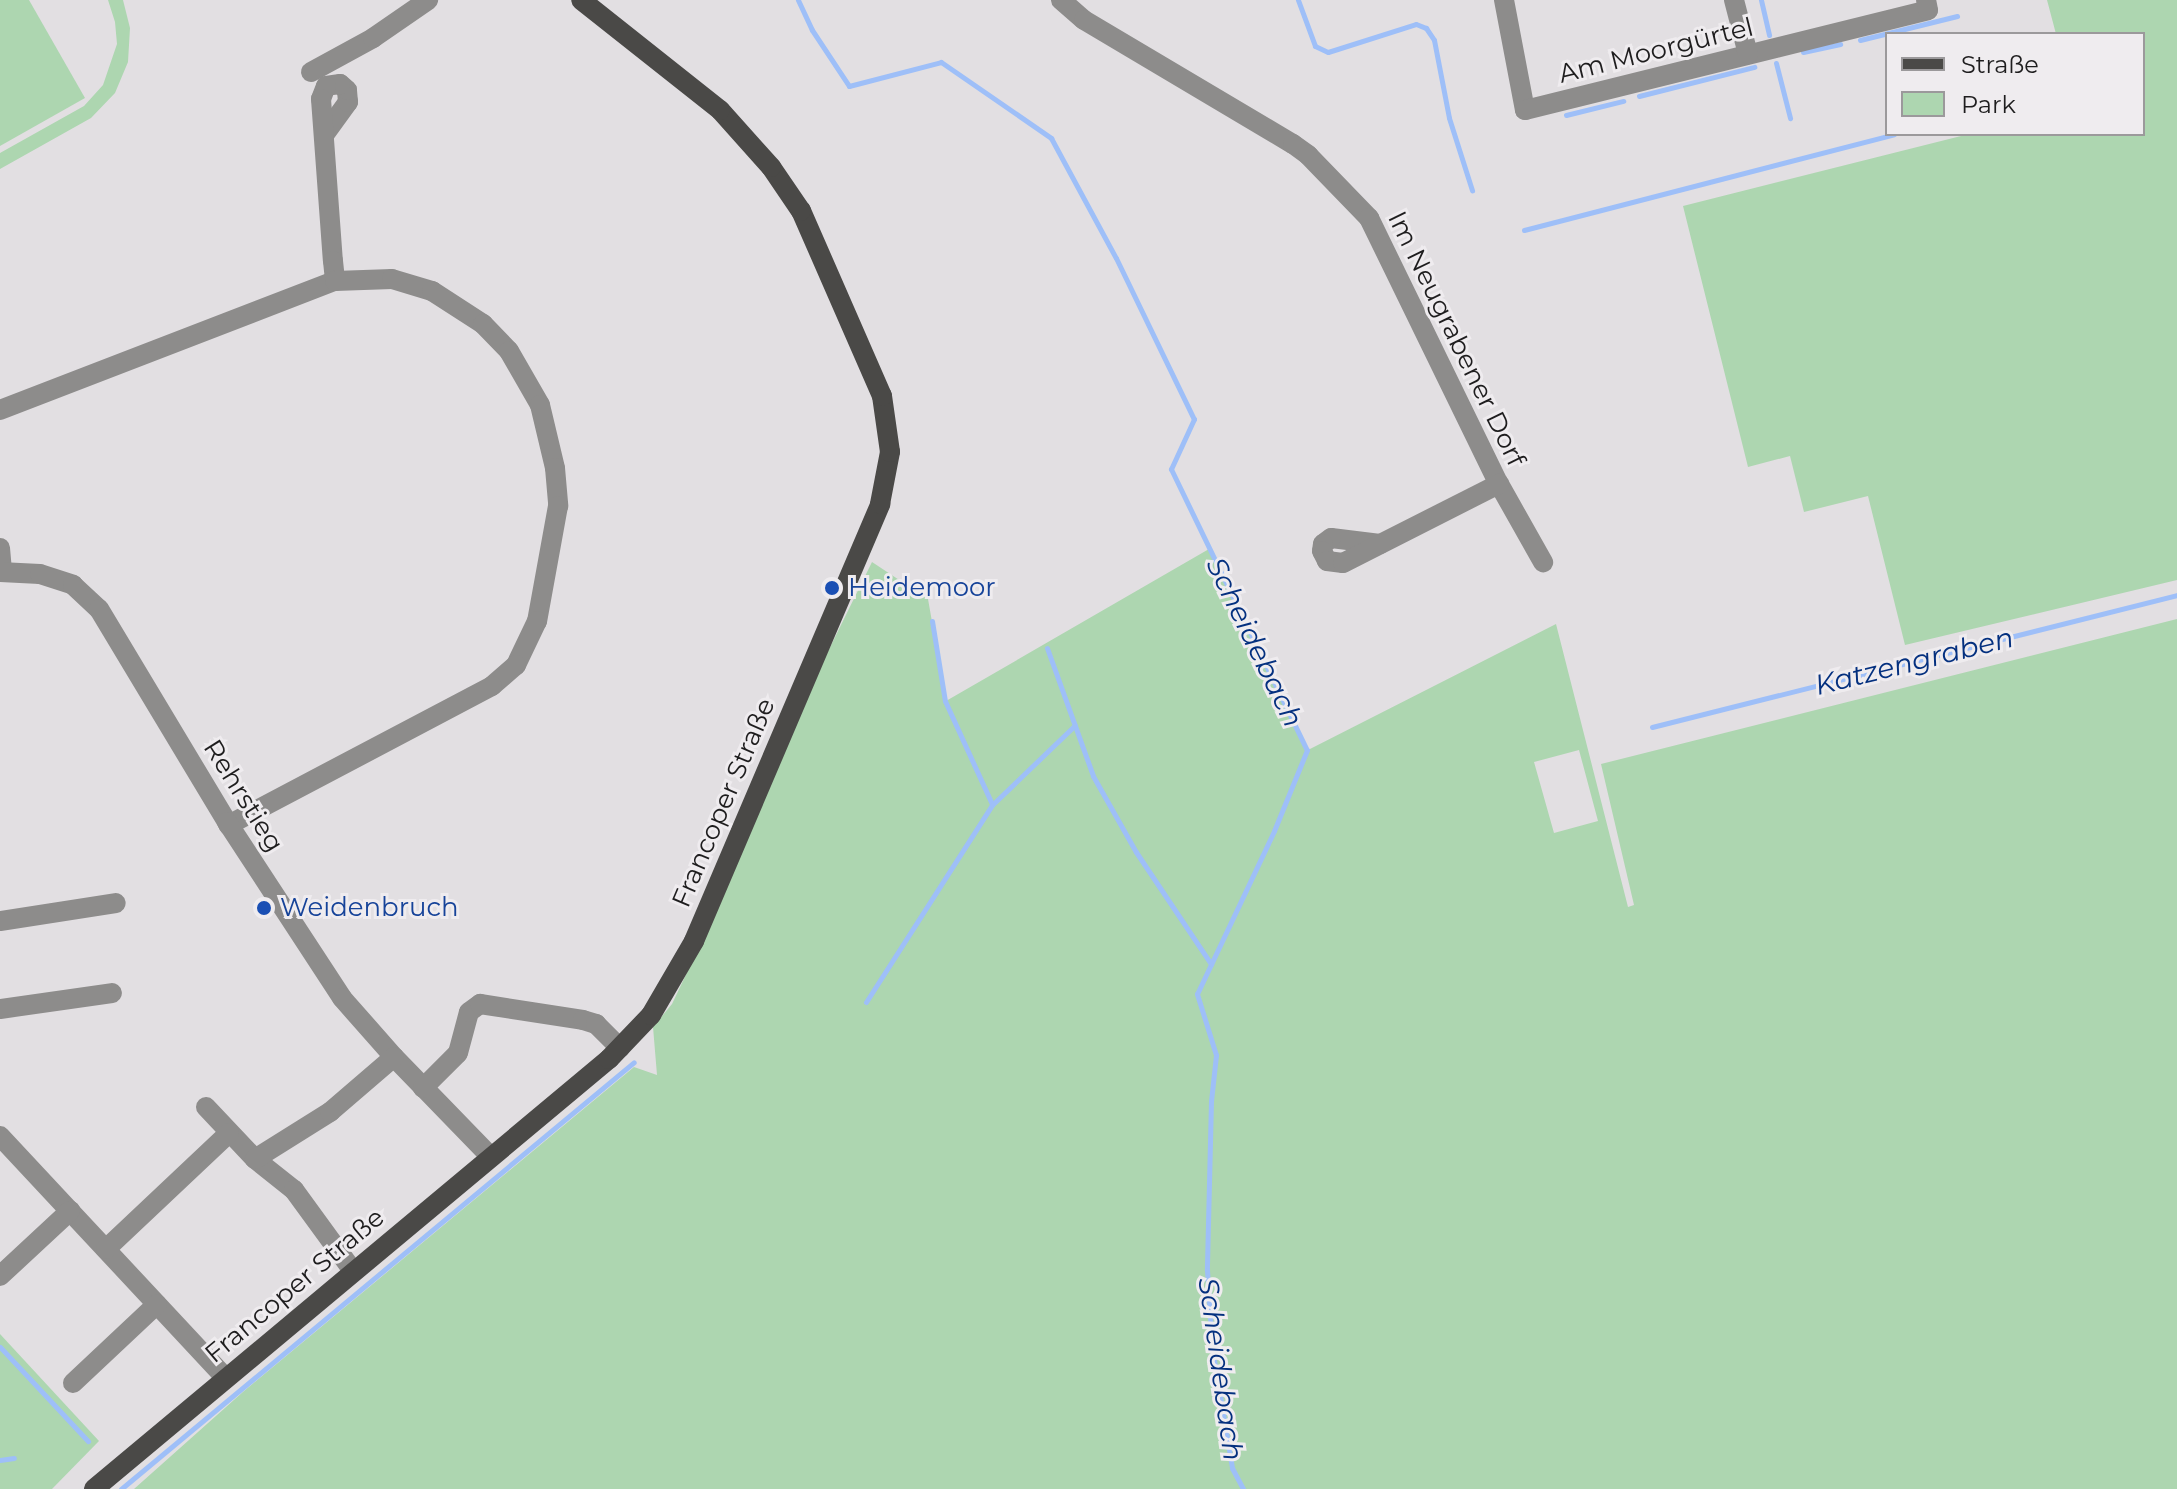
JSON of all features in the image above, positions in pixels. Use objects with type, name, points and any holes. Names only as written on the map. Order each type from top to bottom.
[{"type":"main road","name":"Francoper Straße","points":[[94,1489],[620,1048],[664,996],[694,941],[880,504],[889,466],[890,437],[882,396],[823,255],[801,211],[771,167],[694,86],[581,0]]},
{"type":"street","points":[[311,72],[373,38],[428,0]]},
{"type":"street","name":"Im Neugrabener Dorf","points":[[1061,0],[1084,20],[1293,144],[1365,213],[1499,484],[1543,562]]},
{"type":"street","name":"Am Moorgürtel","points":[[1504,0],[1525,110],[1928,10],[1926,0]]},
{"type":"street","points":[[1734,0],[1748,54]]},
{"type":"street","points":[[324,135],[335,281]]},
{"type":"street","points":[[0,410],[335,281],[392,279],[432,291],[483,324],[509,351],[540,405],[555,468],[558,506],[537,621],[516,665],[492,686],[228,825]]},
{"type":"street","points":[[1380,544],[1499,484]]},
{"type":"street","points":[[0,548],[1,572]]},
{"type":"street","name":"Rehrstieg","points":[[1,572],[40,574],[73,585],[99,609],[228,825],[342,998],[423,1088],[491,1157]]},
{"type":"street","points":[[0,921],[116,903]]},
{"type":"street","points":[[0,1009],[112,993]]},
{"type":"street","points":[[423,1088],[458,1053],[469,1012],[480,1004],[596,1024],[620,1048]]},
{"type":"street","points":[[255,1159],[330,1112],[394,1057]]},
{"type":"street","points":[[206,1107],[255,1159],[294,1190],[353,1271]]},
{"type":"street","points":[[106,1249],[229,1133]]},
{"type":"street","points":[[0,1136],[226,1378]]},
{"type":"street","points":[[0,1276],[70,1211]]},
{"type":"street","points":[[73,1383],[157,1304]]},
{"type":"green space","points":[[0,0],[29,0],[85,98],[0,146]]},
{"type":"green space","points":[[108,0],[123,0],[130,28],[128,62],[115,93],[91,118],[0,169],[0,153],[84,106],[103,85],[117,44],[115,22]]},
{"type":"green space","points":[[2047,0],[2177,0],[2177,580],[1905,645],[1868,496],[1804,512],[1790,456],[1748,467],[1683,206],[1961,136],[2145,136],[2145,32],[2055,32]]},
{"type":"green space","points":[[1209,549],[1308,750],[1556,624],[1628,907],[1634,905],[1601,764],[2177,619],[2177,1489],[134,1489],[244,1391],[634,1067],[657,1075],[653,1027],[672,1004],[701,943],[739,832],[872,562],[928,599],[946,701]],"holes":[[[1579,750],[1598,821],[1554,833],[1534,762]]]},
{"type":"green space","points":[[0,1334],[99,1441],[52,1489],[0,1489]]},
{"type":"waterway","name":"Scheidebach","points":[[798,0],[812,30],[849,86],[941,62],[1051,138],[1116,258],[1194,419],[1171,469],[1307,750],[1274,831],[1197,994],[1216,1055],[1211,1101],[1207,1270],[1212,1348],[1232,1468],[1243,1489]]},
{"type":"waterway","points":[[1298,0],[1315,46],[1328,52],[1416,24],[1426,28],[1434,40],[1449,118],[1472,190]]},
{"type":"waterway","points":[[1761,0],[1769,35]]},
{"type":"waterway","points":[[1892,32],[1957,16]]},
{"type":"waterway","points":[[1860,40],[1885,34]]},
{"type":"waterway","points":[[1803,52],[1840,44]]},
{"type":"waterway","points":[[1776,63],[1790,118]]},
{"type":"waterway","points":[[1639,96],[1754,67]]},
{"type":"waterway","points":[[1566,115],[1623,101]]},
{"type":"waterway","points":[[1524,230],[1886,136]]},
{"type":"waterway","name":"Katzengraben","points":[[1652,727],[2177,595]]},
{"type":"waterway","points":[[932,621],[945,701],[992,804]]},
{"type":"waterway","points":[[1047,648],[1093,776],[1136,852],[1211,964]]},
{"type":"waterway","points":[[866,1002],[992,805],[1075,725]]},
{"type":"waterway","points":[[121,1489],[634,1062]]},
{"type":"waterway","points":[[0,1347],[88,1441]]},
{"type":"waterway","points":[[0,1460],[14,1458]]},
{"type":"place","name":"Heidemoor","points":[[832,588]]},
{"type":"place","name":"Weidenbruch","points":[[264,908]]}]
